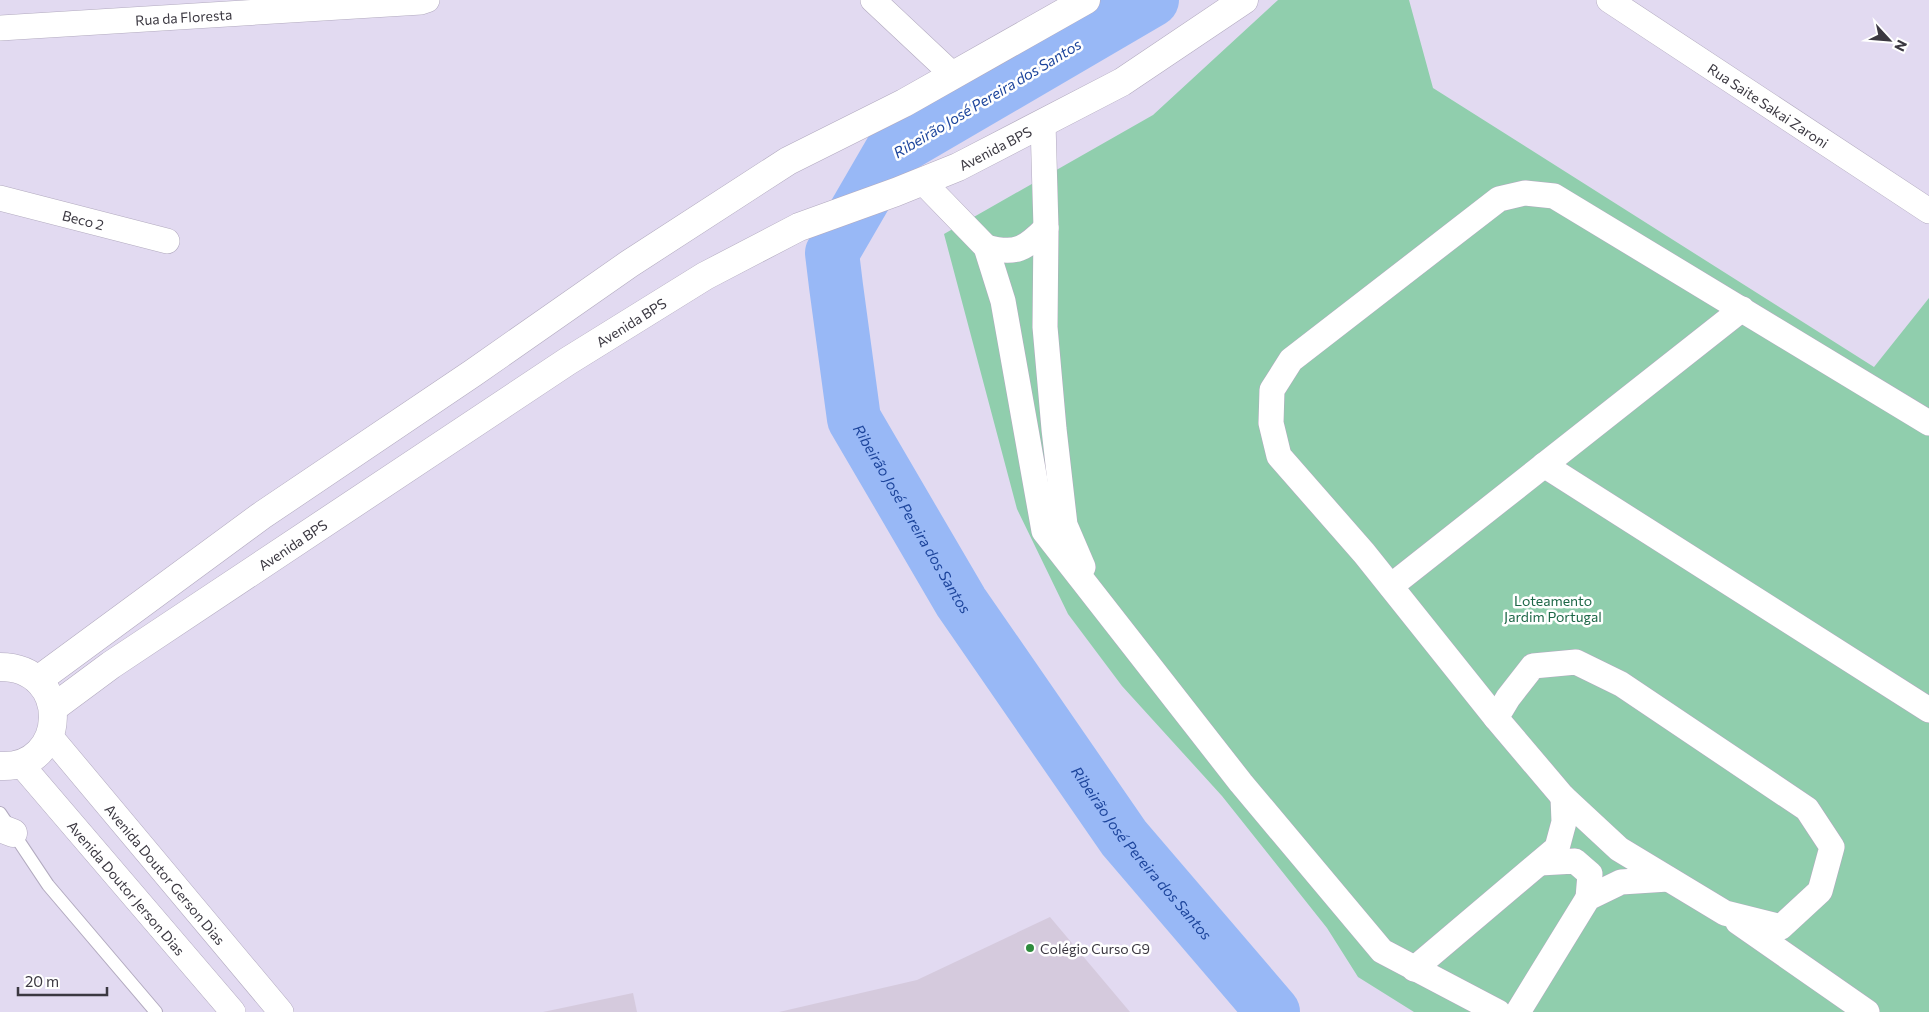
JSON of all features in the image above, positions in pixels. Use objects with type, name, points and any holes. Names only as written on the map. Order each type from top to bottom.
[{"type":"main road","points":[[38,680],[262,516],[629,264],[788,161],[904,103],[1086,0]]},
{"type":"main road","name":"Avenida BPS","points":[[53,708],[111,665],[568,361],[705,276],[799,227],[896,192],[958,167],[1122,82],[1244,0]]},
{"type":"main road","points":[[0,667],[19,669],[38,680],[48,693],[53,708],[50,736],[43,747],[35,755],[10,764]]},
{"type":"street","name":"Rua da Floresta","points":[[5,22],[421,2],[427,0]]},
{"type":"street","points":[[873,0],[953,75]]},
{"type":"street","name":"Rua Saite Sakai Zaroni","points":[[1609,0],[1929,211]]},
{"type":"street","points":[[1043,123],[1046,228],[1045,327],[1065,525],[1097,599]]},
{"type":"street","points":[[922,180],[986,247],[1003,300],[1044,531],[1241,783],[1382,951],[1498,1012]]},
{"type":"street","points":[[1867,1012],[1725,913],[1619,849],[1563,797],[1496,718],[1364,553],[1279,456],[1270,423],[1272,390],[1291,360],[1499,199],[1524,193],[1554,196],[1929,423]]},
{"type":"street","name":"Beco 2","points":[[0,198],[168,241]]},
{"type":"street","points":[[986,247],[1002,251],[1017,250],[1030,244],[1046,228]]},
{"type":"street","points":[[1391,586],[1742,309]]},
{"type":"street","points":[[1544,465],[1929,710]]},
{"type":"street","points":[[1496,718],[1508,698],[1533,666],[1576,662],[1621,684],[1807,809],[1832,846],[1820,890],[1781,927],[1725,913]]},
{"type":"street","name":"Avenida Doutor Gerson Dias","points":[[50,736],[281,1012]]},
{"type":"street","name":"Avenida Doutor Jerson Dias","points":[[10,764],[233,1012]]},
{"type":"street","points":[[1414,969],[1557,848],[1564,822],[1563,797]]},
{"type":"street","points":[[1518,1012],[1588,898],[1590,874],[1575,861],[1540,863]]},
{"type":"street","points":[[1588,898],[1621,882],[1668,879]]},
{"type":"lane","points":[[4,824],[48,885],[156,1012]]},
{"type":"shaded area","name":"Colégio Curso G9","points":[[1050,917],[1130,1012],[779,1012],[917,980]]},
{"type":"shaded area","points":[[633,993],[637,1012],[543,1012]]},
{"type":"green space","name":"Loteamento Jardim Portugal","points":[[1278,0],[1409,0],[1433,88],[1874,367],[1929,298],[1929,1012],[1414,1012],[1358,977],[1327,928],[1222,796],[1122,686],[1068,614],[1017,509],[944,234],[1153,115]]},
{"type":"waterway","name":"Ribeirão José Pereira dos Santos","points":[[1152,0],[890,153],[832,253],[854,419],[961,602],[1124,838],[1273,1012]]},
{"type":"place","name":"Colégio Curso G9","points":[[1030,948]]}]
